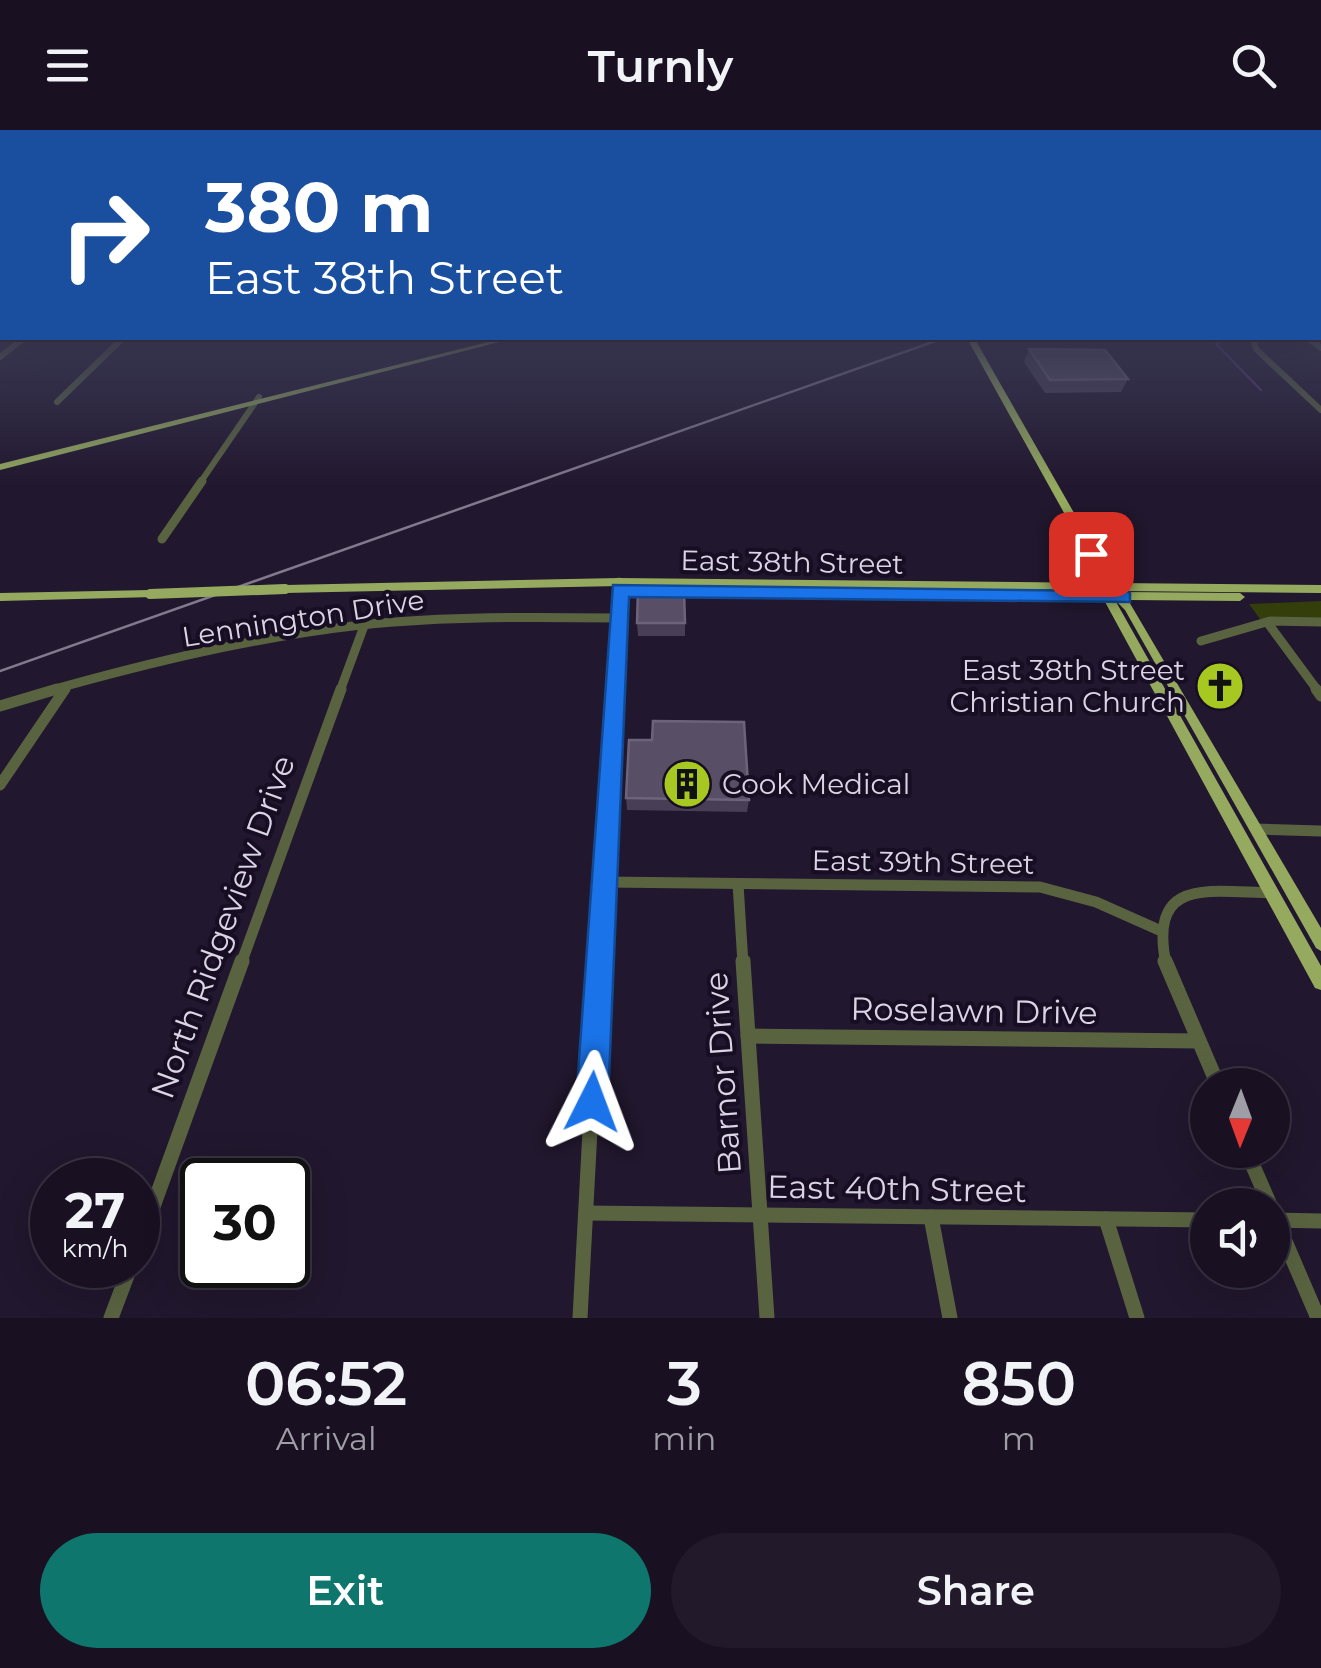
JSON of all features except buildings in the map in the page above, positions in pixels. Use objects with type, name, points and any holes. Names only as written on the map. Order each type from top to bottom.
[{"type":"main road","points":[[0,467],[350,377]]},
{"type":"main road","points":[[992,377],[1321,982]]},
{"type":"main road","name":"East 38th Street","points":[[0,597],[443,586],[1321,592]]},
{"type":"main road","name":"East 38th Street","points":[[1123,598],[1321,592]]},
{"type":"main road","points":[[1109,593],[1123,598],[1321,943]]},
{"type":"street","points":[[57,402],[82,377]]},
{"type":"street","points":[[1287,377],[1321,410]]},
{"type":"street","points":[[162,539],[258,400]]},
{"type":"street","points":[[580,1318],[620,586]]},
{"type":"street","name":"Lennington Drive","points":[[0,706],[222,649],[364,626],[471,618],[619,618]]},
{"type":"street","points":[[1200,641],[1267,622],[1321,622]]},
{"type":"street","points":[[1267,622],[1321,696]]},
{"type":"street","name":"North Ridgeview Drive","points":[[160,1187],[364,626]]},
{"type":"street","points":[[0,785],[67,686]]},
{"type":"street","points":[[1256,830],[1321,831]]},
{"type":"street","name":"East 39th Street","points":[[604,882],[1040,887],[1096,902],[1160,930]]},
{"type":"street","name":"Barnor Drive","points":[[738,884],[767,1318]]},
{"type":"street","points":[[1211,1068],[1165,962],[1160,930],[1167,910],[1187,895],[1206,891],[1272,894]]},
{"type":"street","name":"Roselawn Drive","points":[[748,1036],[1199,1041]]},
{"type":"street","name":"East 40th Street","points":[[586,1213],[1190,1220]]},
{"type":"street","points":[[932,1216],[950,1318]]},
{"type":"street","points":[[1290,1216],[1321,1221]]},
{"type":"street","points":[[1106,1218],[1137,1318]]},
{"type":"street","points":[[1290,1253],[1318,1318]]},
{"type":"street","points":[[112,1318],[123,1288]]},
{"type":"green space","points":[[1321,601],[1321,619],[1260,619],[1249,604]]},
{"type":"waterway","points":[[1249,377],[1261,390]]},
{"type":"railway","points":[[0,671],[832,377]]},
{"type":"place","name":"East 38th Street Christian Church","points":[[1220,686]]},
{"type":"place","name":"Cook Medical","points":[[687,784]]},
{"type":"route","points":[[592,1102],[620,590],[1123,598],[1111,588],[1091,554]]}]
